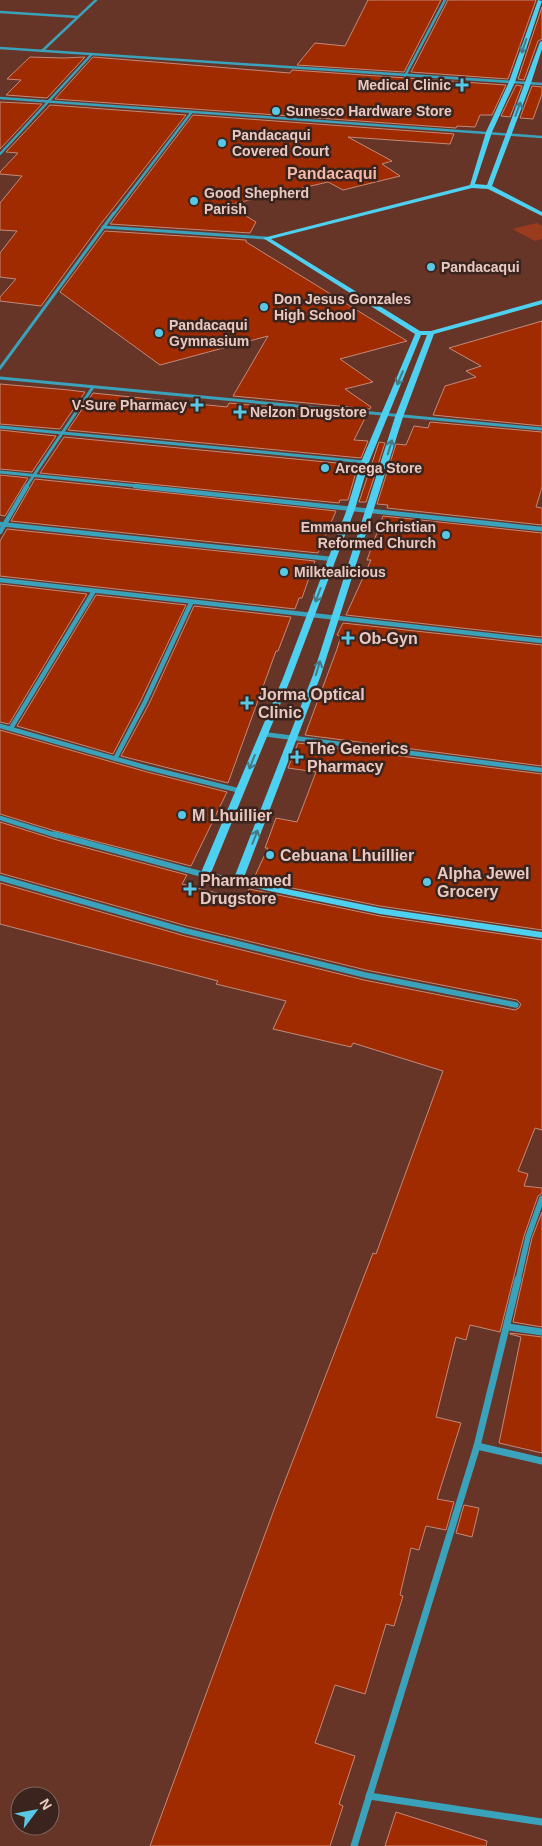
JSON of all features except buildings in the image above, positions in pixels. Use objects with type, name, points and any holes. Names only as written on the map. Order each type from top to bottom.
[{"type":"street","points":[[42,51],[96,0]]},
{"type":"street","points":[[404,76],[445,0]]},
{"type":"street","points":[[472,186],[489,132],[512,82],[540,0]]},
{"type":"street","points":[[0,12],[78,17]]},
{"type":"street","points":[[489,187],[542,42]]},
{"type":"street","points":[[0,48],[542,84]]},
{"type":"street","points":[[0,154],[92,54]]},
{"type":"street","points":[[0,98],[542,137]]},
{"type":"street","points":[[0,368],[103,227],[191,113]]},
{"type":"street","points":[[103,227],[266,238],[472,186],[489,187],[542,214]]},
{"type":"street","points":[[266,238],[419,333],[431,333],[542,302]]},
{"type":"street","points":[[205,874],[241,791],[351,509],[365,462],[419,333]]},
{"type":"street","points":[[237,882],[316,675],[354,562],[399,416],[431,333]]},
{"type":"street","points":[[0,378],[542,429]]},
{"type":"street","points":[[0,532],[33,475],[94,387]]},
{"type":"street","points":[[0,427],[365,462]]},
{"type":"street","points":[[0,472],[542,529]]},
{"type":"street","points":[[0,524],[332,559]]},
{"type":"street","points":[[0,580],[542,641]]},
{"type":"street","points":[[11,728],[94,591]]},
{"type":"street","points":[[115,759],[145,702],[191,602]]},
{"type":"street","points":[[0,726],[115,759],[241,791]]},
{"type":"street","points":[[263,734],[542,770]]},
{"type":"street","points":[[0,818],[59,836],[237,882],[380,911],[542,935]]},
{"type":"street","points":[[0,878],[233,943],[365,975],[516,1005]]},
{"type":"street","points":[[354,1846],[477,1446],[508,1327],[528,1237],[542,1201]]},
{"type":"street","points":[[508,1327],[542,1332]]},
{"type":"street","points":[[477,1446],[542,1461]]},
{"type":"street","points":[[369,1796],[542,1822]]},
{"type":"shaded area","points":[[537,223],[542,226],[542,239],[535,241],[512,229]]},
{"type":"place","name":"Medical Clinic","points":[[462,85]]},
{"type":"place","name":"Sunesco Hardware Store","points":[[276,111]]},
{"type":"place","name":"Pandacaqui Covered Court","points":[[222,143]]},
{"type":"place","name":"Good Shepherd Parish","points":[[194,201]]},
{"type":"place","name":"Pandacaqui","points":[[431,267]]},
{"type":"place","name":"Don Jesus Gonzales High School","points":[[264,307]]},
{"type":"place","name":"Pandacaqui Gymnasium","points":[[159,333]]},
{"type":"place","name":"V-Sure Pharmacy","points":[[197,405]]},
{"type":"place","name":"Nelzon Drugstore","points":[[240,412]]},
{"type":"place","name":"Arcega Store","points":[[325,468]]},
{"type":"place","name":"Emmanuel Christian Reformed Church","points":[[446,535]]},
{"type":"place","name":"Milktealicious","points":[[284,572]]},
{"type":"place","name":"Ob-Gyn","points":[[348,638]]},
{"type":"place","name":"Jorma Optical Clinic","points":[[247,703]]},
{"type":"place","name":"The Generics Pharmacy","points":[[297,757]]},
{"type":"place","name":"M Lhuillier","points":[[182,815]]},
{"type":"place","name":"Cebuana Lhuillier","points":[[270,855]]},
{"type":"place","name":"Alpha Jewel Grocery","points":[[427,882]]},
{"type":"place","name":"Pharmamed Drugstore","points":[[190,889]]},
{"type":"district","name":"Pandacaqui","points":[[332,173]]}]
